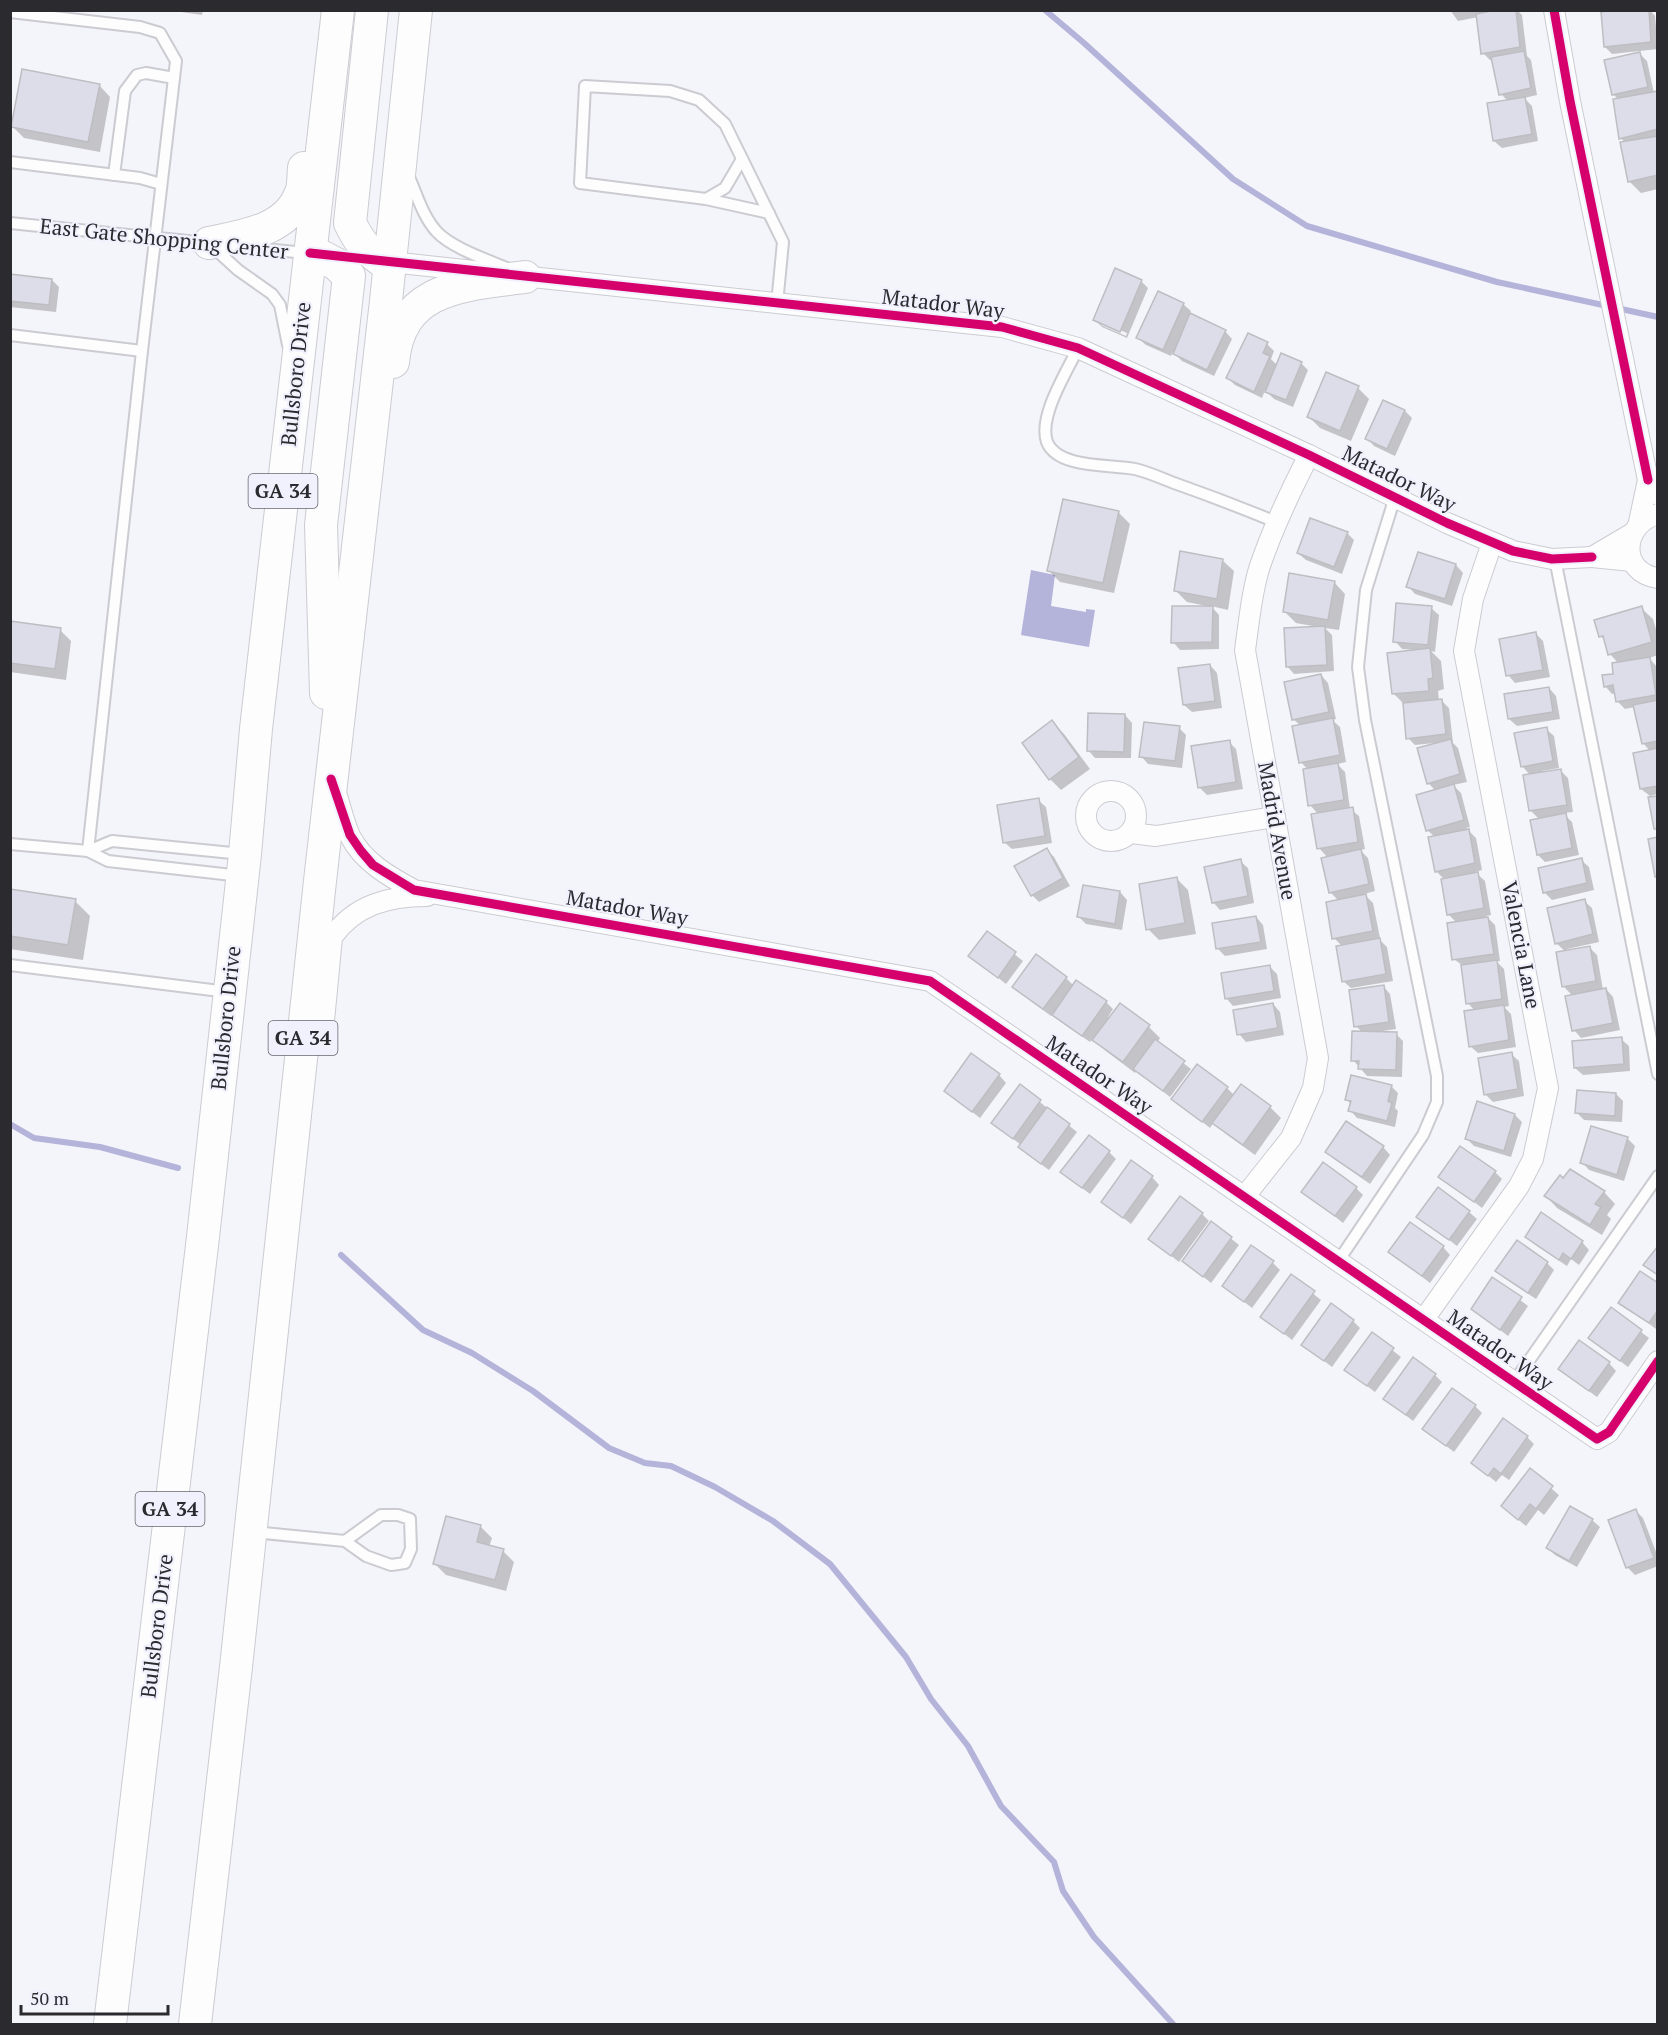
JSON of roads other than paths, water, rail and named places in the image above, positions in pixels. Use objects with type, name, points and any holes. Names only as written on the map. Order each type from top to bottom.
[{"type":"main road","name":"Bullsboro Drive","points":[[110,2025],[204,1225],[228,992],[244,865],[256,729],[296,375],[313,253],[338,10]]},
{"type":"main road","points":[[372,10],[350,222],[365,249],[386,262]]},
{"type":"main road","name":"GA 34","points":[[195,2025],[368,460],[386,262],[416,10]]},
{"type":"main road","points":[[209,243],[246,236],[279,222],[293,207],[301,194],[310,121],[332,60]]},
{"type":"main road","points":[[313,253],[336,264],[349,276],[321,525],[331,784]]},
{"type":"main road","points":[[368,460],[389,411],[394,352],[400,331],[410,315],[419,305],[439,293],[460,286],[525,277]]},
{"type":"street","points":[[1554,10],[1570,101],[1653,488],[1629,546],[1632,561],[1654,582]]},
{"type":"street","name":"East Gate Shopping Center","points":[[313,253],[386,262]]},
{"type":"street","name":"Matador Way","points":[[386,262],[1002,327],[1078,348],[1513,551],[1555,559],[1592,557],[1632,561]]},
{"type":"street","name":"Madrid Avenue","points":[[1245,1196],[1291,1138],[1313,1088],[1318,1058],[1245,650],[1259,570],[1276,522],[1309,455]]},
{"type":"street","name":"Matador Way","points":[[1592,557],[1635,528],[1647,517],[1658,514]]},
{"type":"street","name":"Valencia Lane","points":[[1424,1320],[1519,1186],[1533,1159],[1548,1088],[1464,651],[1473,599],[1492,543]]},
{"type":"street","name":"Matador Way","points":[[331,784],[350,835],[360,851],[373,865],[414,890],[930,981],[1597,1439],[1609,1432],[1658,1361]]},
{"type":"street","points":[[1131,833],[1156,836],[1275,817]]},
{"type":"street","points":[[300,1070],[324,1021],[332,937],[340,926],[355,913],[384,900],[422,896],[457,896]]},
{"type":"lane","points":[[10,12],[63,15],[140,27],[160,33],[176,60],[154,238],[88,851]]},
{"type":"lane","points":[[114,175],[125,91],[137,75],[146,73],[174,78]]},
{"type":"lane","points":[[769,213],[706,199],[580,183],[585,86],[670,91],[699,100],[725,124],[769,213],[783,242],[777,304]]},
{"type":"lane","points":[[401,147],[408,176],[420,204],[438,233],[455,244],[525,277]]},
{"type":"lane","points":[[706,199],[725,188],[742,159]]},
{"type":"lane","points":[[10,162],[140,178],[161,184]]},
{"type":"lane","name":"East Gate Shopping Center","points":[[10,223],[313,253]]},
{"type":"lane","points":[[209,243],[238,270],[272,294],[280,305],[296,375]]},
{"type":"lane","points":[[10,335],[142,351]]},
{"type":"lane","points":[[1078,348],[1048,412],[1045,427],[1047,442],[1054,452],[1068,460],[1136,469],[1223,500],[1276,522]]},
{"type":"lane","points":[[1339,1260],[1423,1135],[1437,1102],[1437,1076],[1365,720],[1358,667],[1366,590],[1395,497]]},
{"type":"lane","points":[[1555,559],[1658,1074]]},
{"type":"lane","points":[[88,851],[112,841],[244,865]]},
{"type":"lane","points":[[10,844],[88,851],[108,861],[244,865]]},
{"type":"lane","points":[[10,965],[228,992]]},
{"type":"lane","points":[[1514,1382],[1658,1176]]},
{"type":"lane","points":[[250,1532],[345,1541],[366,1556],[391,1565],[405,1563],[411,1549],[410,1519],[398,1515],[381,1515],[345,1541]]},
{"type":"water","points":[[1031,570],[1055,575],[1051,606],[1086,612],[1086,609],[1095,610],[1089,647],[1021,635]]},
{"type":"waterway","points":[[1045,10],[1233,179],[1307,226],[1497,282],[1658,317]]},
{"type":"waterway","points":[[10,1124],[34,1138],[100,1147],[178,1168]]},
{"type":"waterway","points":[[341,1255],[423,1330],[472,1353],[533,1391],[609,1448],[645,1463],[671,1466],[715,1487],[773,1521],[830,1564],[906,1657],[931,1699],[968,1746],[1001,1806],[1054,1862],[1063,1891],[1094,1937],[1173,2024]]}]
